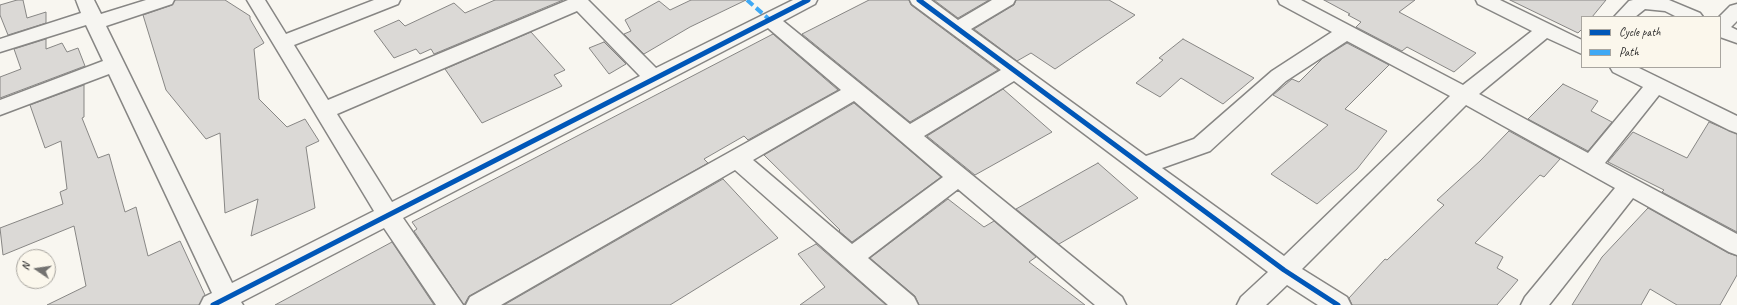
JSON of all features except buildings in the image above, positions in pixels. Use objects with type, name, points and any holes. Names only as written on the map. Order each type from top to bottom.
[{"type":"street","points":[[0,46],[91,13],[165,0]]},
{"type":"street","points":[[256,0],[388,215],[450,305]]},
{"type":"street","points":[[281,43],[391,0]]},
{"type":"street","points":[[91,13],[223,303],[388,215],[808,0]]},
{"type":"street","points":[[919,0],[1284,270],[1338,305]]},
{"type":"street","points":[[958,28],[1006,0]]},
{"type":"street","points":[[1287,0],[1464,95],[1737,245]]},
{"type":"street","points":[[1485,0],[1581,48]]},
{"type":"street","points":[[323,111],[578,2],[654,78]]},
{"type":"street","points":[[1625,16],[1636,5],[1645,3],[1669,6],[1691,16]]},
{"type":"street","points":[[1721,27],[1737,10]]},
{"type":"street","points":[[770,20],[1113,305]]},
{"type":"street","points":[[1721,29],[1737,37]]},
{"type":"street","points":[[1250,305],[1464,95],[1545,30]]},
{"type":"street","points":[[1144,166],[1202,145],[1279,76],[1347,32]]},
{"type":"street","points":[[0,108],[114,64]]},
{"type":"street","points":[[1622,68],[1737,125]]},
{"type":"street","points":[[908,135],[1015,71]]},
{"type":"street","points":[[1591,165],[1656,85]]},
{"type":"street","points":[[479,305],[856,91]]},
{"type":"street","points":[[737,159],[905,305]]},
{"type":"street","points":[[851,258],[959,177]]},
{"type":"street","points":[[1534,305],[1630,186]]},
{"type":"marked path","points":[[747,0],[770,20]]},
{"type":"cycle path","points":[[213,305],[808,0]]},
{"type":"cycle path","points":[[919,0],[1284,270],[1338,305]]}]
